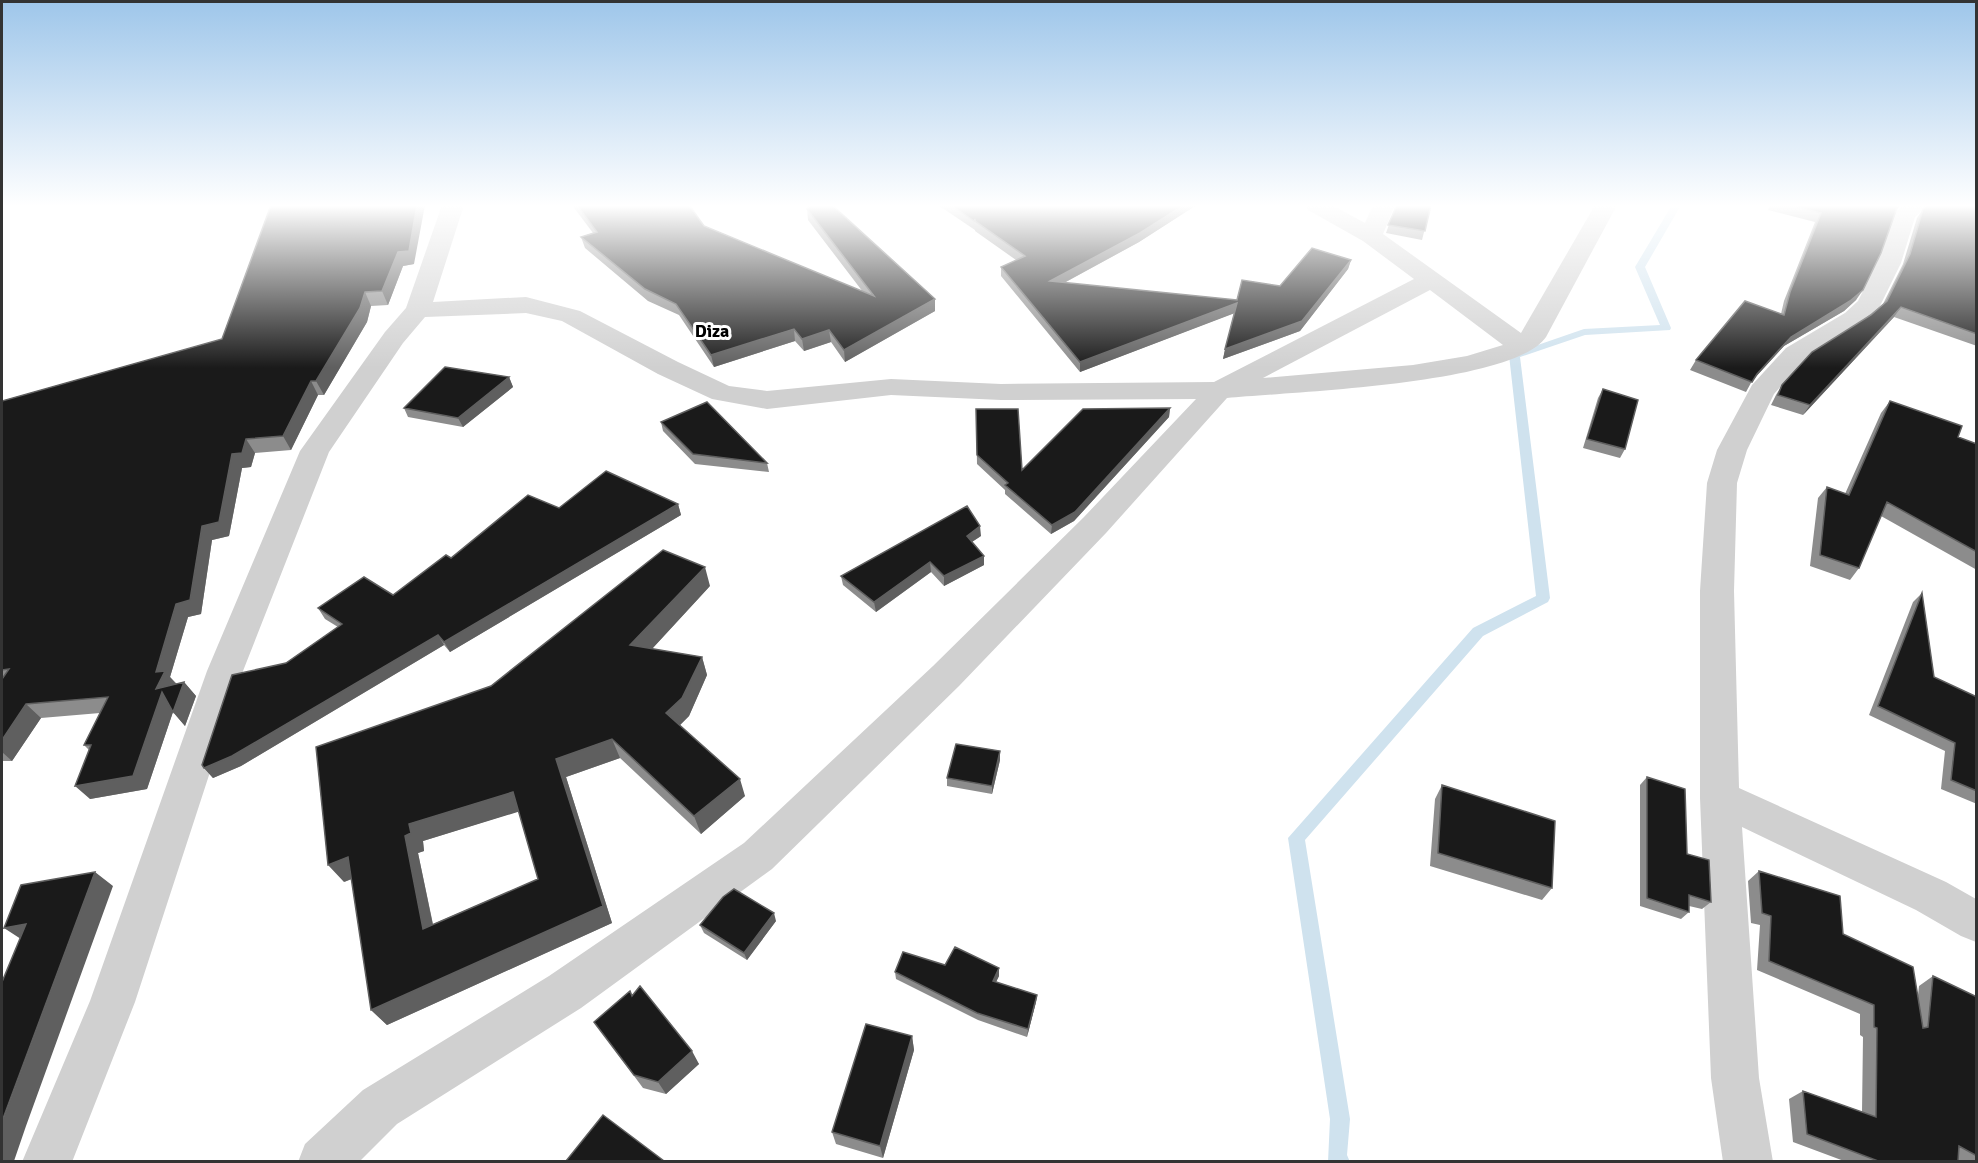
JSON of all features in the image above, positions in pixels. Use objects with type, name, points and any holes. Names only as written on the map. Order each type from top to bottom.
[{"type":"street","points":[[46,1161],[112,1002],[225,671],[315,451],[394,338],[418,310],[435,259]]},
{"type":"street","points":[[1403,259],[1521,346]]},
{"type":"street","points":[[418,310],[526,305],[572,316],[668,368],[722,393],[767,400],[891,387],[1000,392],[1219,390],[1424,371],[1470,364],[1508,353],[1533,337],[1577,259]]},
{"type":"street","points":[[1748,1161],[1735,1078],[1720,798],[1717,591],[1722,483],[1732,450],[1762,391],[1795,354],[1854,318],[1869,305],[1890,259]]},
{"type":"street","points":[[324,1161],[380,1107],[565,992],[758,856],[946,676],[1062,559],[1219,390],[1431,280]]},
{"type":"street","points":[[1720,798],[1931,896],[1977,922]]},
{"type":"building","points":[[251,259],[395,259],[382,291],[365,292],[360,308],[316,381],[311,381],[283,436],[246,439],[242,453],[232,454],[219,522],[202,526],[190,600],[176,604],[156,672],[165,671],[156,689],[184,682],[173,712],[162,692],[133,776],[75,786],[91,745],[84,745],[108,697],[26,704],[2,740],[2,679],[9,669],[2,670],[2,401],[222,339]]},
{"type":"building","points":[[608,259],[785,259],[874,296],[846,259],[891,259],[935,299],[844,350],[829,330],[802,339],[794,329],[711,355],[676,304],[645,289]]},
{"type":"building","points":[[1018,259],[1091,259],[1050,281],[1237,300],[1242,280],[1280,286],[1303,259],[1351,260],[1302,321],[1225,349],[1237,303],[1080,362],[1001,267]]},
{"type":"building","points":[[1803,259],[1878,259],[1863,290],[1850,301],[1791,337],[1752,382],[1696,360],[1745,301],[1784,315]]},
{"type":"building","points":[[1907,259],[1977,259],[1977,334],[1901,307],[1810,405],[1778,395],[1782,385],[1812,352],[1871,315],[1887,301]]},
{"type":"building","points":[[445,367],[509,377],[458,418],[404,408]]},
{"type":"building","points":[[1603,389],[1638,400],[1625,449],[1587,439]]},
{"type":"building","points":[[1890,401],[1962,426],[1958,437],[1977,444],[1977,552],[1887,502],[1859,568],[1820,555],[1827,487],[1849,495]]},
{"type":"building","points":[[707,402],[767,463],[693,454],[661,422]]},
{"type":"building","points":[[1170,408],[1075,512],[1052,525],[1005,485],[1008,483],[977,455],[976,409],[1018,409],[1022,470],[1083,409]]},
{"type":"building","points":[[606,471],[678,504],[444,642],[438,635],[232,756],[204,768],[202,765],[232,675],[286,663],[342,624],[318,608],[364,577],[393,595],[446,555],[451,558],[528,495],[559,508]]},
{"type":"building","points":[[967,506],[980,526],[967,536],[984,556],[944,576],[930,562],[874,602],[841,576]]},
{"type":"building","points":[[663,550],[705,567],[630,645],[702,657],[682,698],[666,713],[740,779],[694,816],[612,739],[556,759],[603,906],[371,1010],[348,857],[328,865],[316,747],[491,686]],"holes":[[[513,792],[538,879],[423,929],[405,836],[411,833],[409,824]]]},
{"type":"building","points":[[1922,593],[1934,677],[1977,697],[1977,791],[1951,780],[1955,743],[1878,706]]},
{"type":"building","points":[[956,744],[1000,751],[992,786],[947,778]]},
{"type":"building","points":[[1647,777],[1685,789],[1687,854],[1709,860],[1711,902],[1689,895],[1689,912],[1647,898]]},
{"type":"building","points":[[1442,785],[1555,821],[1552,888],[1438,853]]},
{"type":"building","points":[[1759,871],[1840,896],[1843,934],[1913,967],[1923,1028],[1928,1027],[1933,976],[1977,997],[1977,1156],[1959,1146],[1958,1161],[1878,1161],[1807,1134],[1803,1091],[1876,1117],[1877,1028],[1874,1027],[1874,1005],[1769,961],[1771,916],[1762,913]]},
{"type":"building","points":[[95,872],[2,1122],[2,982],[26,924],[4,928],[21,885]]},
{"type":"building","points":[[734,889],[774,913],[744,953],[700,925],[723,897]]},
{"type":"building","points":[[955,947],[999,968],[993,981],[1037,995],[1028,1029],[977,1013],[895,972],[903,952],[945,965]]},
{"type":"building","points":[[640,986],[692,1051],[658,1082],[634,1075],[594,1022],[630,991],[632,996]]},
{"type":"building","points":[[866,1024],[912,1036],[880,1146],[832,1132]]},
{"type":"building","points":[[603,1115],[664,1161],[566,1161]]},
{"type":"waterway","points":[[1340,1162],[1337,1158],[1340,1119],[1296,838],[1478,632],[1543,598],[1514,355],[1584,332],[1666,328],[1640,267],[1644,259]]},
{"type":"district","name":"Diza","points":[[712,331]]}]
